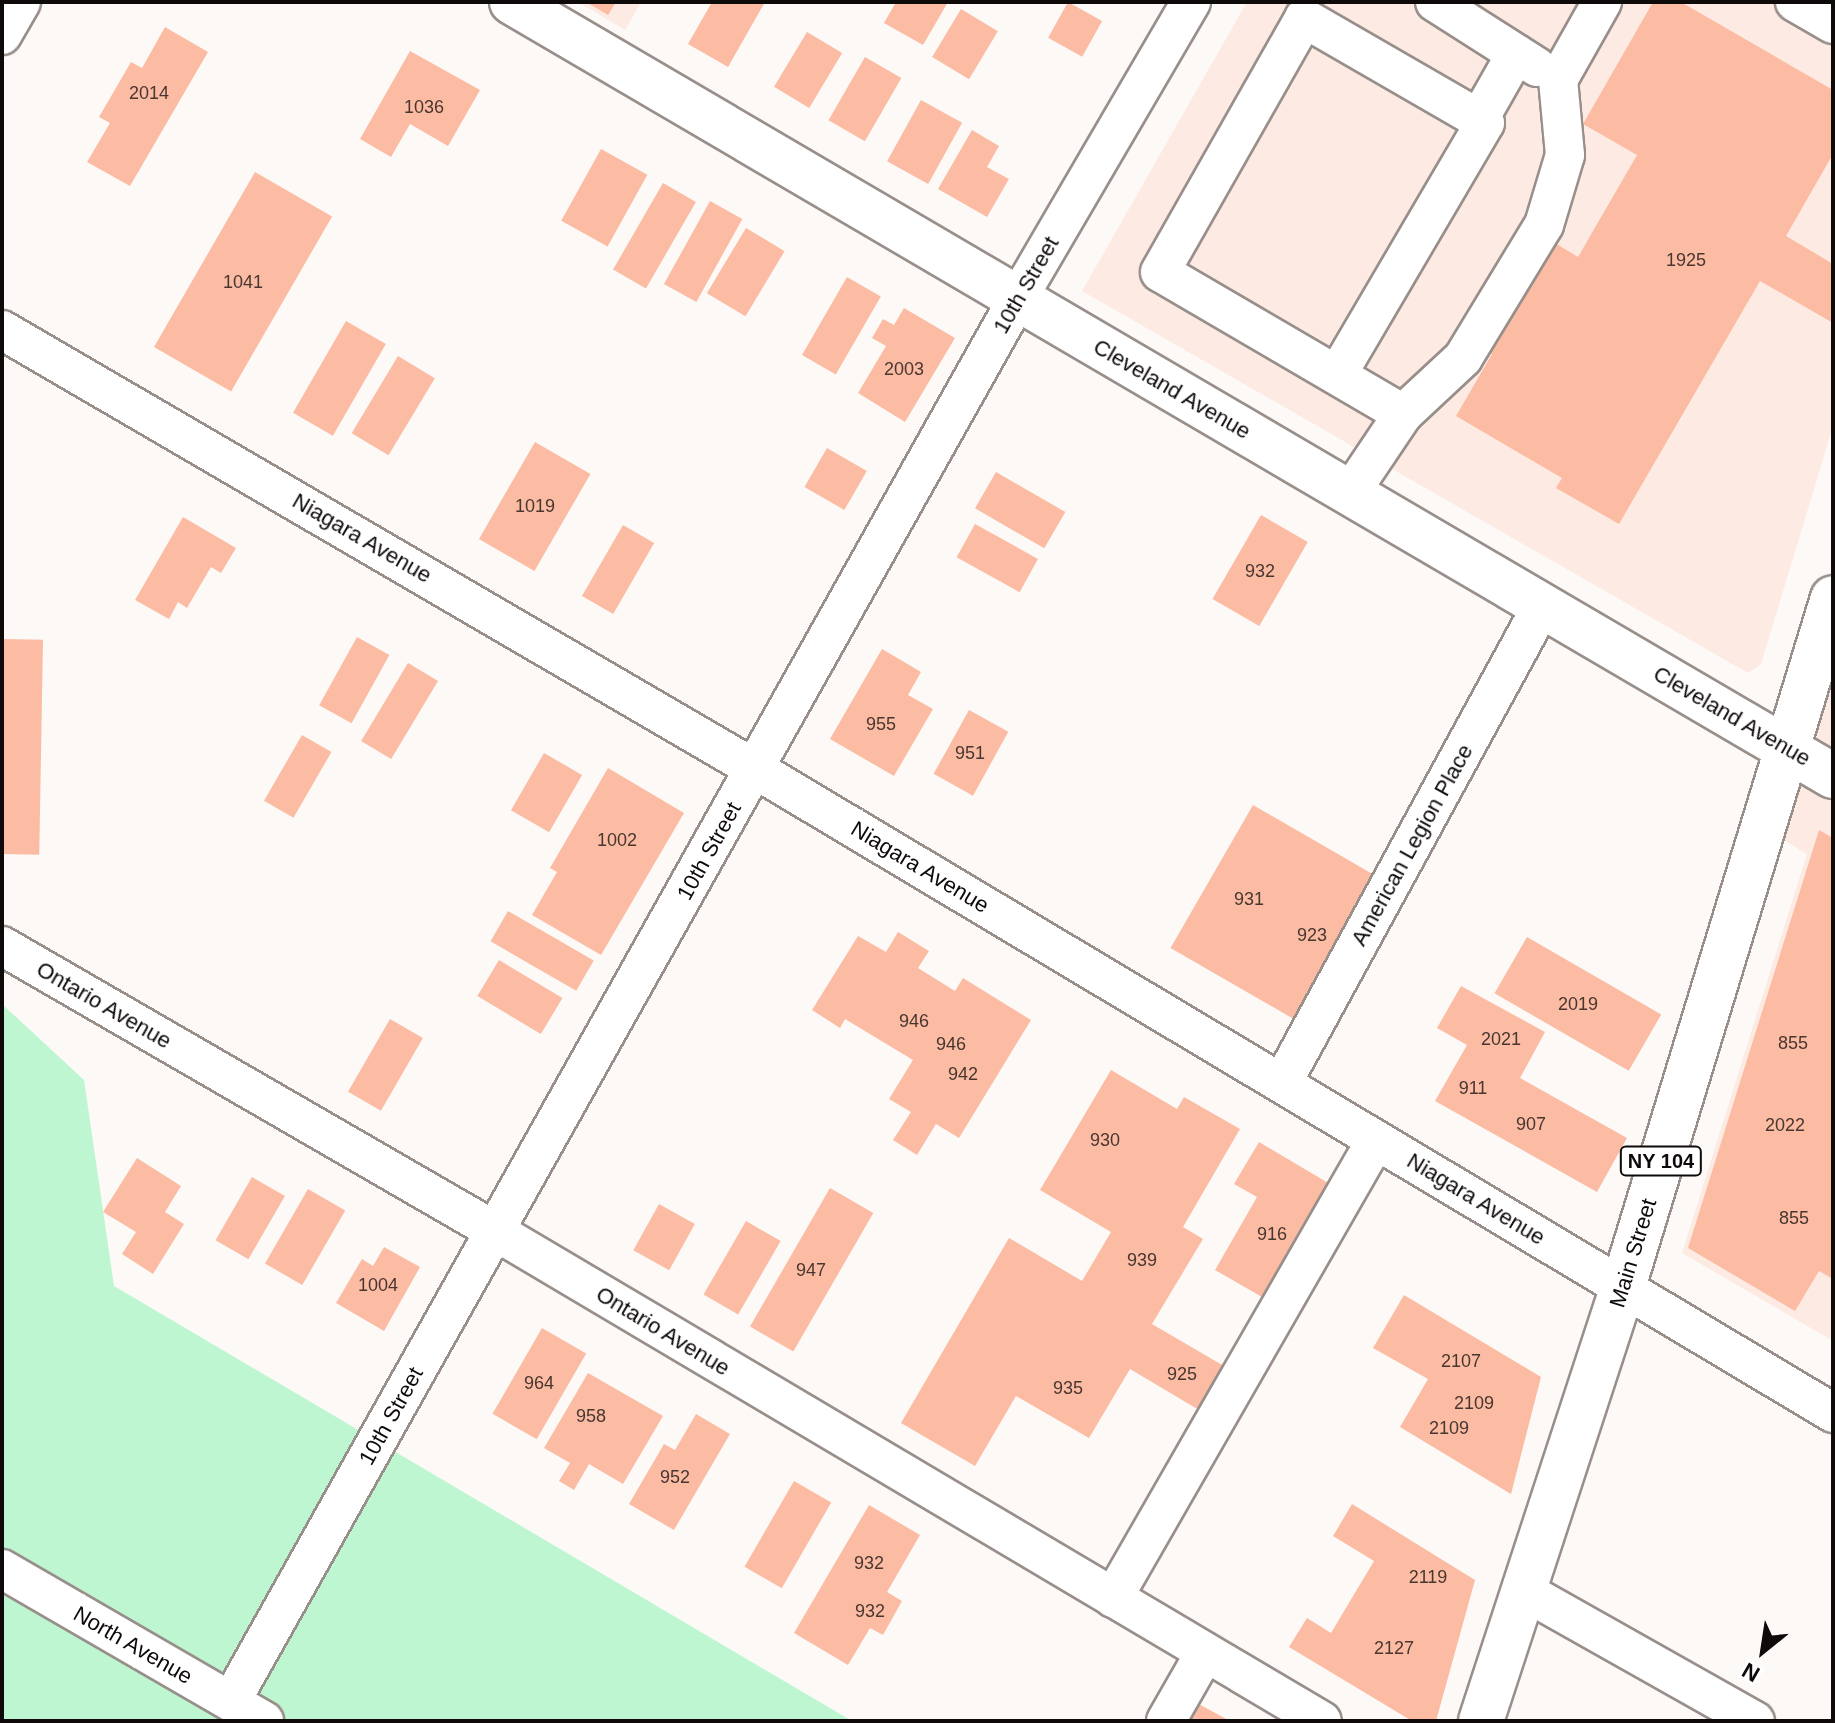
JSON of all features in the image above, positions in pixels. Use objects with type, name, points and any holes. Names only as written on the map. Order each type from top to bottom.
[{"type":"main road","name":"Cleveland Avenue","points":[[512,2],[1833,776]]},
{"type":"main road","name":"Main Street","points":[[1481,1721],[1623,1287],[1833,598]]},
{"type":"street","points":[[2,35],[21,2]]},
{"type":"street","name":"10th Street","points":[[231,1701],[1018,298],[1191,2]]},
{"type":"street","points":[[1435,2],[1558,80]]},
{"type":"street","points":[[1350,493],[1403,414],[1463,358],[1544,225],[1565,155],[1558,80],[1602,2]]},
{"type":"street","points":[[1795,2],[1833,24]]},
{"type":"street","points":[[1337,375],[1485,123],[1304,18],[1160,272],[1403,414]]},
{"type":"street","points":[[1479,119],[1516,54]]},
{"type":"street","name":"Niagara Avenue","points":[[2,330],[755,769],[1833,1413]]},
{"type":"street","name":"American Legion Place","points":[[1282,1083],[1542,606]]},
{"type":"street","name":"Ontario Avenue","points":[[2,946],[495,1231],[1322,1721]]},
{"type":"street","points":[[1113,1598],[1376,1140]]},
{"type":"street","name":"North Avenue","points":[[2,1569],[264,1721]]},
{"type":"street","points":[[1524,1591],[1755,1721]]},
{"type":"street","points":[[1166,1721],[1205,1653]]},
{"type":"shaded area","points":[[578,2],[641,2],[625,30]]},
{"type":"shaded area","points":[[1247,2],[1833,2],[1833,426],[1761,664],[1748,673],[1082,291]]},
{"type":"shaded area","points":[[1833,636],[1833,1341],[1682,1253],[1807,854],[1772,833]]},
{"type":"green space","points":[[2,1004],[84,1080],[114,1286],[852,1721],[2,1721]]},
{"type":"building","points":[[586,2],[616,2],[608,15]]},
{"type":"building","points":[[712,2],[765,2],[728,67],[688,44]]},
{"type":"building","points":[[896,2],[948,2],[923,45],[884,23]]},
{"type":"building","points":[[1068,2],[1102,21],[1082,57],[1048,38]]},
{"type":"building","points":[[1653,2],[1681,2],[1833,90],[1833,154],[1786,236],[1833,264],[1833,323],[1760,281],[1619,524],[1556,488],[1562,478],[1456,416],[1492,354],[1463,337],[1513,251],[1541,267],[1555,243],[1578,257],[1637,155],[1583,124]]},
{"type":"building","points":[[961,9],[998,31],[969,79],[932,57]]},
{"type":"building","points":[[165,27],[208,52],[130,186],[87,162],[110,123],[99,117],[131,62],[142,68]]},
{"type":"building","points":[[807,32],[842,53],[809,108],[774,87]]},
{"type":"building","points":[[410,51],[480,90],[448,146],[410,124],[391,157],[360,139]]},
{"type":"building","points":[[865,57],[901,78],[865,141],[828,120]]},
{"type":"building","points":[[921,100],[962,123],[928,184],[887,161]]},
{"type":"building","points":[[972,130],[999,146],[987,167],[1009,179],[987,217],[938,189]]},
{"type":"building","points":[[601,149],[647,175],[608,246],[561,221]]},
{"type":"building","points":[[255,172],[332,216],[231,391],[154,347]]},
{"type":"building","points":[[663,183],[696,202],[646,289],[613,270]]},
{"type":"building","points":[[710,201],[742,219],[696,302],[664,284]]},
{"type":"building","points":[[746,228],[785,251],[745,316],[707,293]]},
{"type":"building","points":[[847,277],[881,296],[836,374],[802,355]]},
{"type":"building","points":[[904,308],[955,338],[905,422],[858,393],[886,346],[872,338],[883,319],[894,325]]},
{"type":"building","points":[[346,321],[386,344],[333,436],[293,413]]},
{"type":"building","points":[[398,356],[435,378],[389,455],[352,433]]},
{"type":"building","points":[[535,442],[590,474],[534,571],[479,539]]},
{"type":"building","points":[[827,448],[867,471],[844,510],[804,487]]},
{"type":"building","points":[[996,472],[1065,512],[1044,548],[975,508]]},
{"type":"building","points":[[1261,515],[1308,542],[1259,626],[1212,599]]},
{"type":"building","points":[[183,517],[236,548],[221,573],[211,567],[187,608],[178,602],[169,619],[135,600]]},
{"type":"building","points":[[975,524],[1038,559],[1020,592],[957,557]]},
{"type":"building","points":[[623,525],[654,543],[613,614],[582,596]]},
{"type":"building","points":[[357,637],[389,655],[352,723],[319,705]]},
{"type":"building","points":[[2,639],[43,640],[39,855],[2,854]]},
{"type":"building","points":[[882,649],[921,672],[908,695],[933,709],[894,776],[830,739]]},
{"type":"building","points":[[408,663],[438,681],[391,759],[361,741]]},
{"type":"building","points":[[969,710],[1008,732],[973,796],[934,774]]},
{"type":"building","points":[[302,735],[331,752],[293,818],[264,801]]},
{"type":"building","points":[[544,753],[582,775],[549,832],[511,810]]},
{"type":"building","points":[[608,768],[684,813],[601,955],[532,915],[557,872],[550,868]]},
{"type":"building","points":[[1253,805],[1383,880],[1300,1023],[1170,948]]},
{"type":"building","points":[[1819,830],[1833,838],[1833,1279],[1819,1271],[1795,1311],[1688,1248]]},
{"type":"building","points":[[508,911],[594,960],[576,991],[490,941]]},
{"type":"building","points":[[898,932],[929,951],[918,968],[955,991],[963,978],[1031,1020],[959,1138],[936,1124],[917,1155],[893,1140],[911,1112],[889,1099],[913,1060],[845,1019],[840,1028],[812,1010],[858,936],[886,952]]},
{"type":"building","points":[[1527,937],[1661,1014],[1629,1071],[1494,993]]},
{"type":"building","points":[[499,960],[562,998],[541,1034],[477,996]]},
{"type":"building","points":[[1461,986],[1545,1032],[1520,1078],[1627,1138],[1597,1192],[1435,1101],[1467,1045],[1437,1028]]},
{"type":"building","points":[[390,1019],[423,1038],[381,1111],[348,1092]]},
{"type":"building","points":[[1111,1070],[1177,1109],[1184,1097],[1240,1129],[1183,1227],[1203,1239],[1152,1324],[1229,1369],[1204,1413],[1130,1369],[1089,1438],[1016,1396],[975,1466],[901,1423],[1009,1238],[1082,1281],[1111,1232],[1040,1190]]},
{"type":"building","points":[[1259,1142],[1335,1187],[1269,1301],[1215,1270],[1257,1197],[1234,1184]]},
{"type":"building","points":[[137,1158],[181,1186],[165,1212],[184,1224],[153,1274],[122,1254],[136,1232],[103,1212]]},
{"type":"building","points":[[252,1177],[285,1196],[248,1259],[216,1240]]},
{"type":"building","points":[[830,1188],[873,1213],[793,1352],[750,1327]]},
{"type":"building","points":[[308,1189],[345,1210],[302,1285],[265,1263]]},
{"type":"building","points":[[659,1204],[695,1224],[669,1270],[633,1250]]},
{"type":"building","points":[[746,1221],[781,1241],[738,1315],[704,1295]]},
{"type":"building","points":[[384,1247],[420,1267],[384,1331],[336,1303],[362,1259],[373,1266]]},
{"type":"building","points":[[1404,1295],[1541,1377],[1511,1494],[1400,1427],[1428,1379],[1373,1348]]},
{"type":"building","points":[[542,1328],[586,1354],[537,1439],[492,1414]]},
{"type":"building","points":[[588,1373],[663,1416],[623,1484],[589,1464],[574,1490],[559,1481],[570,1463],[544,1448]]},
{"type":"building","points":[[696,1414],[730,1434],[674,1530],[629,1504],[664,1444],[675,1450]]},
{"type":"building","points":[[794,1481],[831,1502],[782,1588],[744,1567]]},
{"type":"building","points":[[1352,1504],[1475,1580],[1436,1721],[1412,1721],[1289,1647],[1307,1618],[1331,1633],[1374,1561],[1333,1536]]},
{"type":"building","points":[[869,1505],[920,1535],[887,1592],[902,1601],[883,1635],[870,1628],[848,1665],[794,1633]]},
{"type":"building","points":[[1195,1702],[1230,1721],[1184,1721]]}]
